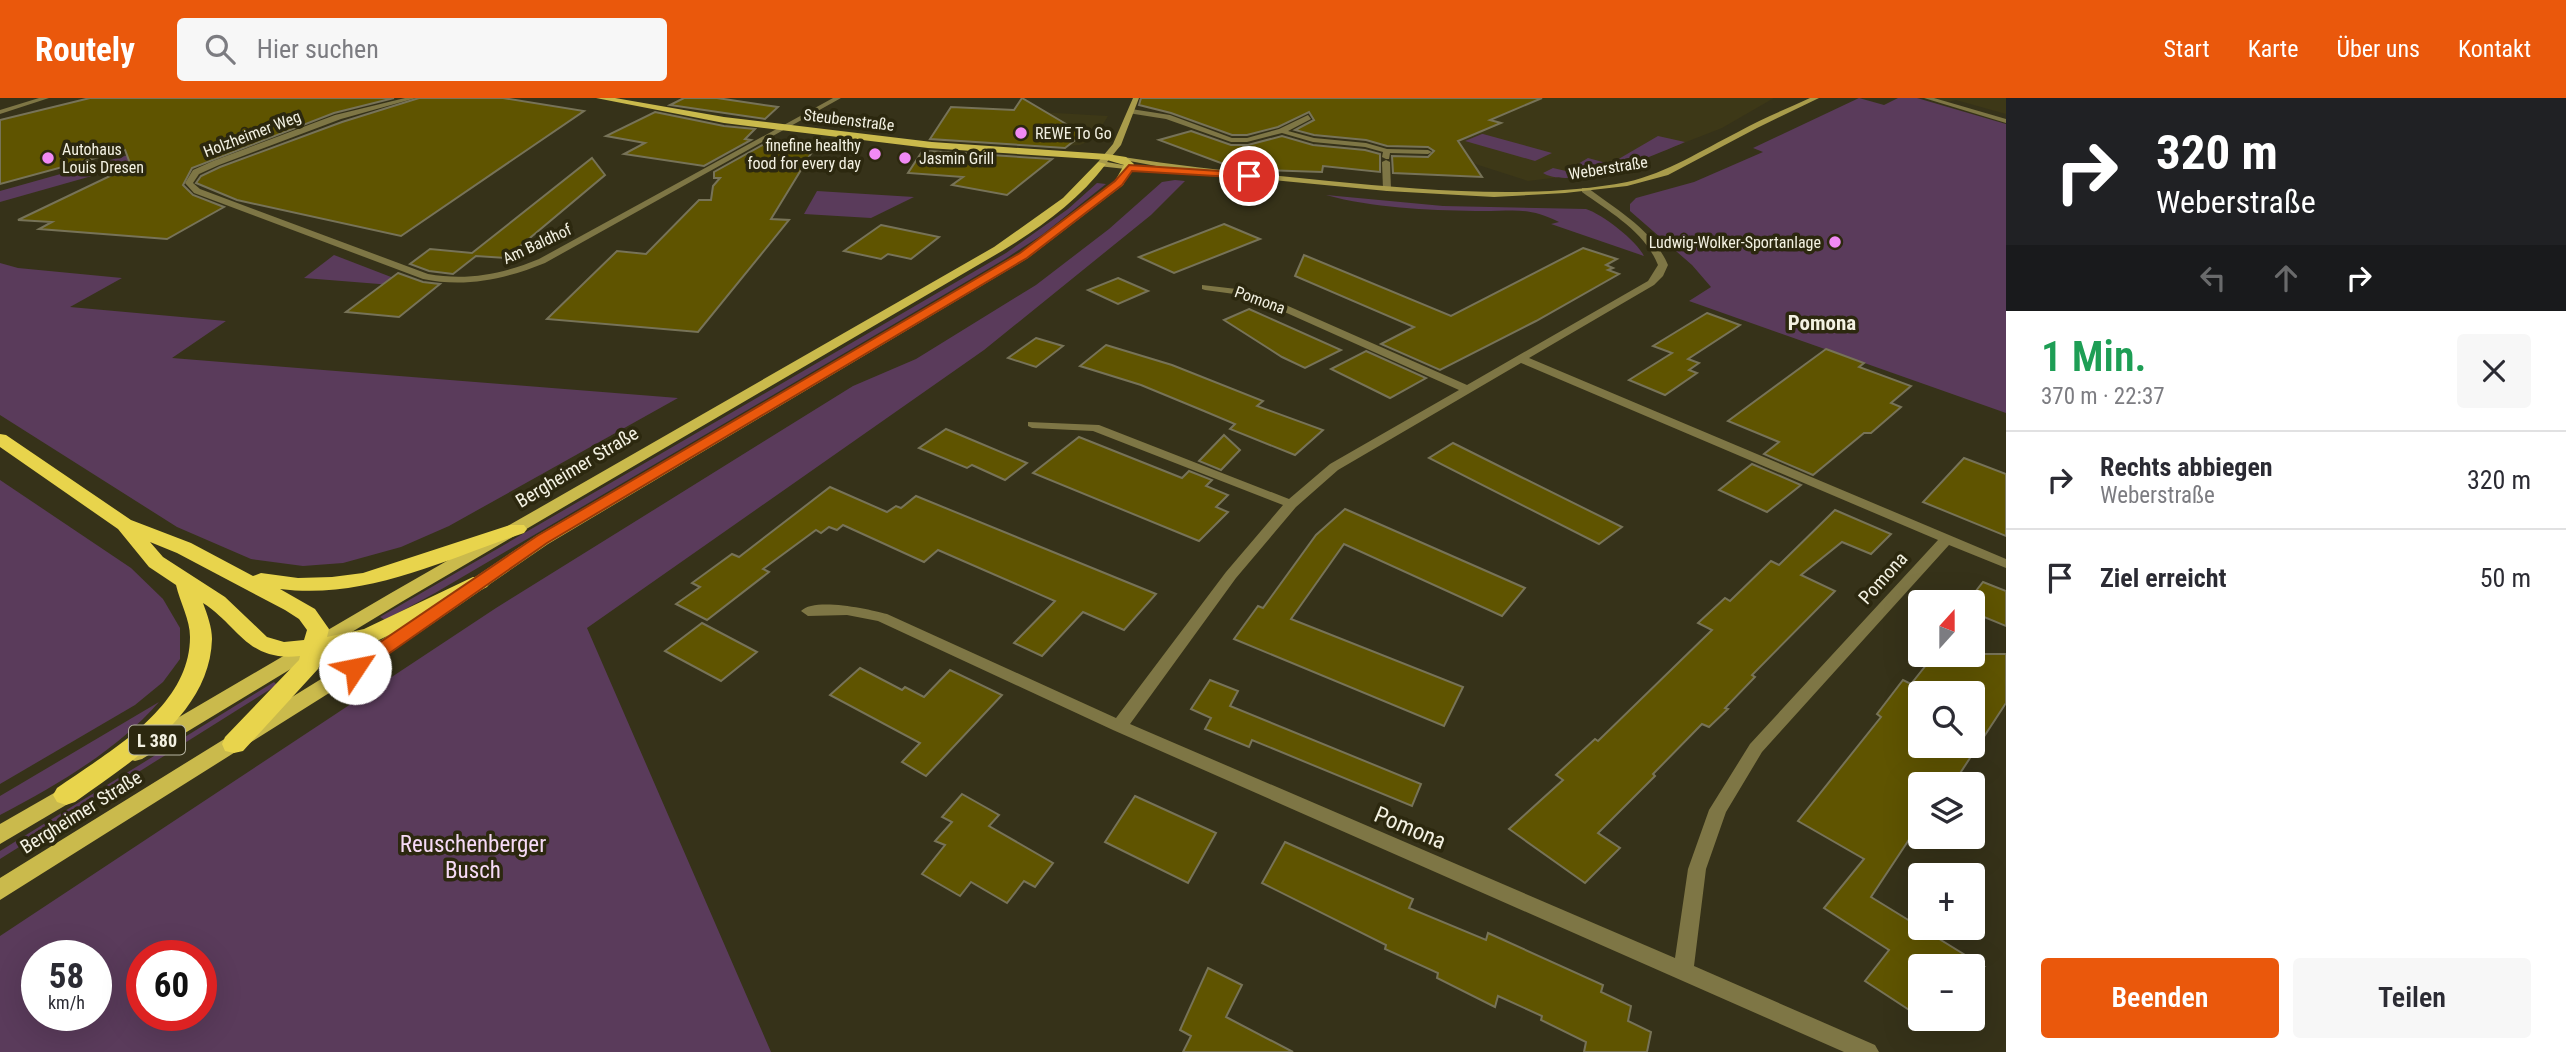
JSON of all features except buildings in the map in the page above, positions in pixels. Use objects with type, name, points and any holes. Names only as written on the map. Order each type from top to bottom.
[{"type":"highway","points":[[0,439],[124,524],[184,548],[307,614],[318,629],[310,663],[234,744]]},
{"type":"highway","points":[[124,524],[156,562],[217,602],[259,642],[283,650],[371,635],[480,582]]},
{"type":"highway","points":[[238,575],[287,585],[347,584],[396,573],[477,541],[517,529]]},
{"type":"highway","points":[[65,795],[156,726],[180,698],[193,677],[199,660],[201,635],[187,584]]},
{"type":"main road","name":"Steubenstraße","points":[[600,98],[783,128],[1104,161]]},
{"type":"main road","name":"Bergheimer Straße","points":[[0,835],[314,646],[998,248],[1060,207],[1090,180],[1117,145],[1136,98]]},
{"type":"main road","name":"Weberstraße","points":[[1104,161],[1163,171],[1188,170],[1387,188],[1494,194],[1585,190],[1628,184],[1665,173],[1754,126],[1816,98]]},
{"type":"main road","name":"Bergheimer Straße","points":[[0,890],[355,668],[542,540],[1024,256],[1119,183],[1126,163]]},
{"type":"street","points":[[0,112],[46,98]]},
{"type":"street","name":"Holzheimer Weg","points":[[189,183],[196,172],[216,163],[338,117],[413,98]]},
{"type":"street","name":"Am Baldhof","points":[[189,183],[197,191],[426,277],[439,281],[479,279],[505,275],[542,261],[838,98]]},
{"type":"street","points":[[1927,98],[2006,121]]},
{"type":"street","points":[[1131,111],[1167,117],[1231,140],[1247,140],[1282,131],[1308,117]]},
{"type":"street","points":[[1282,131],[1313,140],[1366,145],[1386,157],[1427,152]]},
{"type":"street","points":[[1386,157],[1387,188]]},
{"type":"street","points":[[1119,726],[1231,575],[1291,504],[1334,467],[1651,283],[1662,270],[1661,259],[1651,246],[1585,190]]},
{"type":"street","name":"Pomona","points":[[1205,287],[1251,293],[1466,389]]},
{"type":"street","name":"Pomona","points":[[1519,358],[2006,564]]},
{"type":"street","points":[[1032,424],[1095,428],[1291,504]]},
{"type":"street","name":"Pomona","points":[[1683,971],[1697,869],[1718,810],[1730,789],[1756,748],[1947,539]]},
{"type":"street","name":"Pomona","points":[[808,611],[847,610],[882,617],[1119,726],[1868,1052]]},
{"type":"shaded area","points":[[1269,98],[1774,98],[1722,128],[1627,165],[1601,172],[1528,181]]},
{"type":"shaded area","points":[[1935,98],[2006,98],[2006,114],[1956,100],[1947,102]]},
{"type":"shaded area","points":[[1001,110],[1108,116],[1094,139],[1080,145],[1061,146]]},
{"type":"green space","name":"Ludwig-Wolker-Sportanlage","points":[[1859,98],[1884,105],[1898,98],[1917,98],[2006,124],[2006,413],[1689,301],[1711,287],[1692,265],[1630,211],[1630,204],[1636,198],[1694,182],[1763,152],[1753,148]]},
{"type":"green space","points":[[239,124],[240,134],[0,202],[0,191]]},
{"type":"green space","points":[[1482,134],[1552,153],[1535,161],[1465,141]]},
{"type":"green space","points":[[1658,136],[1685,142],[1593,175],[1573,178],[1543,173],[1553,168],[1566,171],[1588,158],[1610,164]]},
{"type":"green space","name":"Reuschenberger Busch","points":[[1185,181],[1151,215],[984,350],[587,628],[771,1052],[0,1052],[0,936],[496,608],[853,386],[916,359],[1036,285],[1109,229],[1162,182]]},
{"type":"green space","points":[[1097,183],[1106,184],[1042,235],[1005,259],[435,593],[385,620],[380,617],[1006,253],[1068,209]]},
{"type":"green space","points":[[817,191],[914,197],[871,218],[804,214]]},
{"type":"green space","points":[[1326,195],[1443,206],[1586,209],[1618,229],[1644,256],[1551,224],[1559,222],[1527,211],[1400,208]]},
{"type":"green space","points":[[334,255],[417,287],[304,278]]},
{"type":"green space","points":[[0,263],[18,268],[122,278],[70,307],[226,321],[172,358],[678,398],[449,526],[401,547],[343,563],[303,566],[251,559],[177,527],[0,415]]},
{"type":"green space","points":[[0,480],[131,568],[163,599],[180,628],[180,659],[163,682],[135,705],[0,784]]},
{"type":"green space","points":[[274,682],[277,685],[0,859],[0,851]]},
{"type":"green space","points":[[159,702],[124,736],[85,766],[0,815],[0,796]]},
{"type":"place","name":"REWE To Go","points":[[1021,133]]},
{"type":"place","name":"finefine healthy food for every day","points":[[875,154]]},
{"type":"place","name":"Autohaus Louis Dresen","points":[[48,158]]},
{"type":"place","name":"Jasmin Grill","points":[[905,158]]},
{"type":"place","name":"Ludwig-Wolker-Sportanlage","points":[[1835,242]]},
{"type":"district","name":"Pomona","points":[[1822,323]]},
{"type":"route","points":[[355,668],[542,540],[1024,256],[1119,183],[1129,168],[1249,176]]}]
